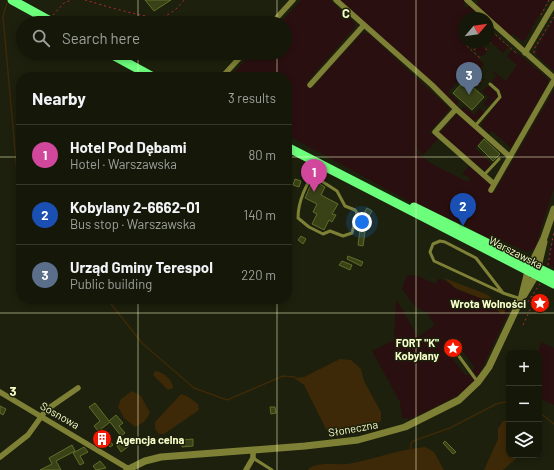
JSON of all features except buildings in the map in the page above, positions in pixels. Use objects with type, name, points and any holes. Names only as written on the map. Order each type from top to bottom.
[{"type":"highway","points":[[12,0],[41,16]]},
{"type":"highway","points":[[122,60],[144,72]]},
{"type":"highway","name":"Warszawska","points":[[292,150],[362,184],[376,195],[535,272],[554,284]]},
{"type":"highway","name":"Warszawska","points":[[535,272],[554,276]]},
{"type":"street","points":[[278,16],[293,0]]},
{"type":"street","points":[[336,0],[432,85],[456,109],[510,157]]},
{"type":"street","points":[[468,1],[480,12]]},
{"type":"street","points":[[525,53],[554,4]]},
{"type":"street","points":[[491,190],[554,79],[494,25]]},
{"type":"street","points":[[310,85],[364,26]]},
{"type":"street","points":[[227,72],[238,60]]},
{"type":"street","points":[[456,109],[435,132],[494,184]]},
{"type":"street","name":"Słoneczna","points":[[128,469],[144,461],[161,457],[343,442],[389,432],[415,422],[459,400],[478,382],[489,367],[535,272],[544,238],[554,209]]},
{"type":"street","points":[[0,457],[15,447],[28,435],[41,416],[53,404],[78,388]]},
{"type":"street","name":"Sosnowa","points":[[0,392],[128,469]]},
{"type":"street","points":[[246,470],[253,458],[253,450]]},
{"type":"lane","points":[[475,126],[500,97],[498,92],[490,84]]},
{"type":"lane","points":[[484,175],[499,159]]},
{"type":"lane","points":[[312,175],[337,191],[345,206],[355,210],[354,229],[352,233],[343,236],[330,231],[323,234],[298,218],[298,208],[312,175],[319,163]]},
{"type":"lane","points":[[503,293],[476,258],[445,242],[440,241],[433,244],[430,252],[434,261],[503,293],[521,299]]},
{"type":"lane","points":[[453,348],[478,382]]},
{"type":"lane","points":[[253,458],[272,470]]},
{"type":"path","points":[[53,16],[54,12],[64,3],[71,0]]},
{"type":"path","points":[[85,0],[146,16]]},
{"type":"path","points":[[165,16],[178,7],[184,0]]},
{"type":"path","points":[[536,58],[534,49],[554,17]]},
{"type":"path","points":[[470,48],[480,58]]},
{"type":"path","points":[[477,86],[482,80]]},
{"type":"path","points":[[549,266],[547,264],[554,230]]},
{"type":"path","points":[[523,308],[535,272]]},
{"type":"path","points":[[523,325],[534,301],[536,302]]},
{"type":"shaded area","points":[[301,0],[330,0],[355,23],[355,27],[306,83],[312,88],[362,33],[368,33],[450,109],[414,149],[430,163],[468,182],[470,178],[462,174],[469,166],[491,185],[489,189],[494,193],[554,90],[554,187],[535,248],[527,252],[491,235],[489,239],[458,221],[449,222],[440,218],[292,138],[292,72],[235,72],[246,60],[292,60],[292,16],[286,16]]},
{"type":"shaded area","points":[[340,0],[463,0],[465,2],[464,6],[467,8],[470,6],[474,10],[472,12],[458,12],[458,48],[468,48],[484,64],[471,81],[463,75],[448,92],[459,102],[456,106],[435,84]]},
{"type":"shaded area","points":[[478,0],[548,0],[525,40],[522,41],[513,34],[511,36],[494,20],[494,12],[485,12],[477,5]]},
{"type":"shaded area","points":[[554,19],[554,71],[537,56],[536,49]]},
{"type":"shaded area","points":[[494,35],[508,47],[503,53],[494,45]]},
{"type":"shaded area","points":[[478,48],[485,49],[485,53],[481,56],[476,51]]},
{"type":"shaded area","points":[[512,50],[516,54],[519,54],[548,79],[548,83],[511,148],[492,131],[489,134],[481,125],[502,96],[499,89],[491,82],[497,76],[492,72],[493,71],[506,81],[517,65],[507,56]]},
{"type":"shaded area","points":[[489,85],[498,96],[487,107],[483,104],[489,97],[482,91]]},
{"type":"shaded area","points":[[464,106],[474,115],[480,108],[483,111],[483,115],[474,121],[460,110]]},
{"type":"shaded area","points":[[457,114],[484,137],[475,148],[491,164],[485,171],[440,133]]},
{"type":"shaded area","points":[[430,132],[438,139],[423,155],[415,148]]},
{"type":"shaded area","points":[[554,238],[554,268],[548,263]]},
{"type":"shaded area","points":[[407,275],[417,276],[436,284],[438,279],[444,280],[458,290],[485,300],[502,314],[506,309],[504,307],[511,307],[479,375],[476,375],[472,371],[475,368],[459,346],[462,343],[450,350],[447,355],[449,354],[465,375],[469,374],[474,381],[457,396],[408,420],[407,417],[404,419],[402,417],[400,402],[372,351],[394,340],[396,300],[418,337],[435,325],[426,312],[415,306],[402,289]]},
{"type":"shaded area","points":[[444,278],[486,294],[504,307],[505,313],[502,314],[485,300],[455,288]]},
{"type":"shaded area","points":[[542,342],[554,348],[554,405],[542,399],[542,350],[538,350]]},
{"type":"shaded area","points":[[340,359],[351,360],[361,369],[364,381],[381,412],[381,420],[377,424],[354,432],[331,432],[326,429],[304,385],[294,378],[304,377]]},
{"type":"shaded area","points":[[155,371],[158,371],[167,377],[172,382],[173,388],[168,390],[153,375]]},
{"type":"shaded area","points":[[132,391],[141,396],[150,413],[144,422],[135,427],[124,418],[118,407],[121,399]]},
{"type":"shaded area","points":[[181,394],[187,396],[198,404],[199,410],[164,434],[159,434],[155,429],[155,422]]},
{"type":"shaded area","points":[[506,420],[506,458],[517,458],[503,470],[484,470],[498,439],[498,429],[502,422]]},
{"type":"shaded area","points":[[425,447],[434,452],[444,470],[308,470],[315,465],[320,464],[347,464],[405,450]]},
{"type":"waterway","points":[[7,3],[3,16],[16,162]]},
{"type":"waterway","points":[[111,304],[143,344],[194,388],[227,400],[283,376],[295,377]]},
{"type":"waterway","points":[[411,450],[411,443],[413,441],[450,428],[496,404],[506,402]]},
{"type":"waterway","points":[[542,414],[554,424]]},
{"type":"place","name":"Urząd Gminy Terespol","points":[[469,95]]},
{"type":"place","name":"Hotel Pod Dębami","points":[[314,192]]},
{"type":"place","name":"Kobylany 2-6662-01","points":[[463,226]]},
{"type":"place","name":"Wrota Wolności","points":[[540,303]]},
{"type":"place","name":"FORT \"K\" Kobylany","points":[[453,348]]},
{"type":"place","name":"Agencja celna","points":[[102,439]]}]
